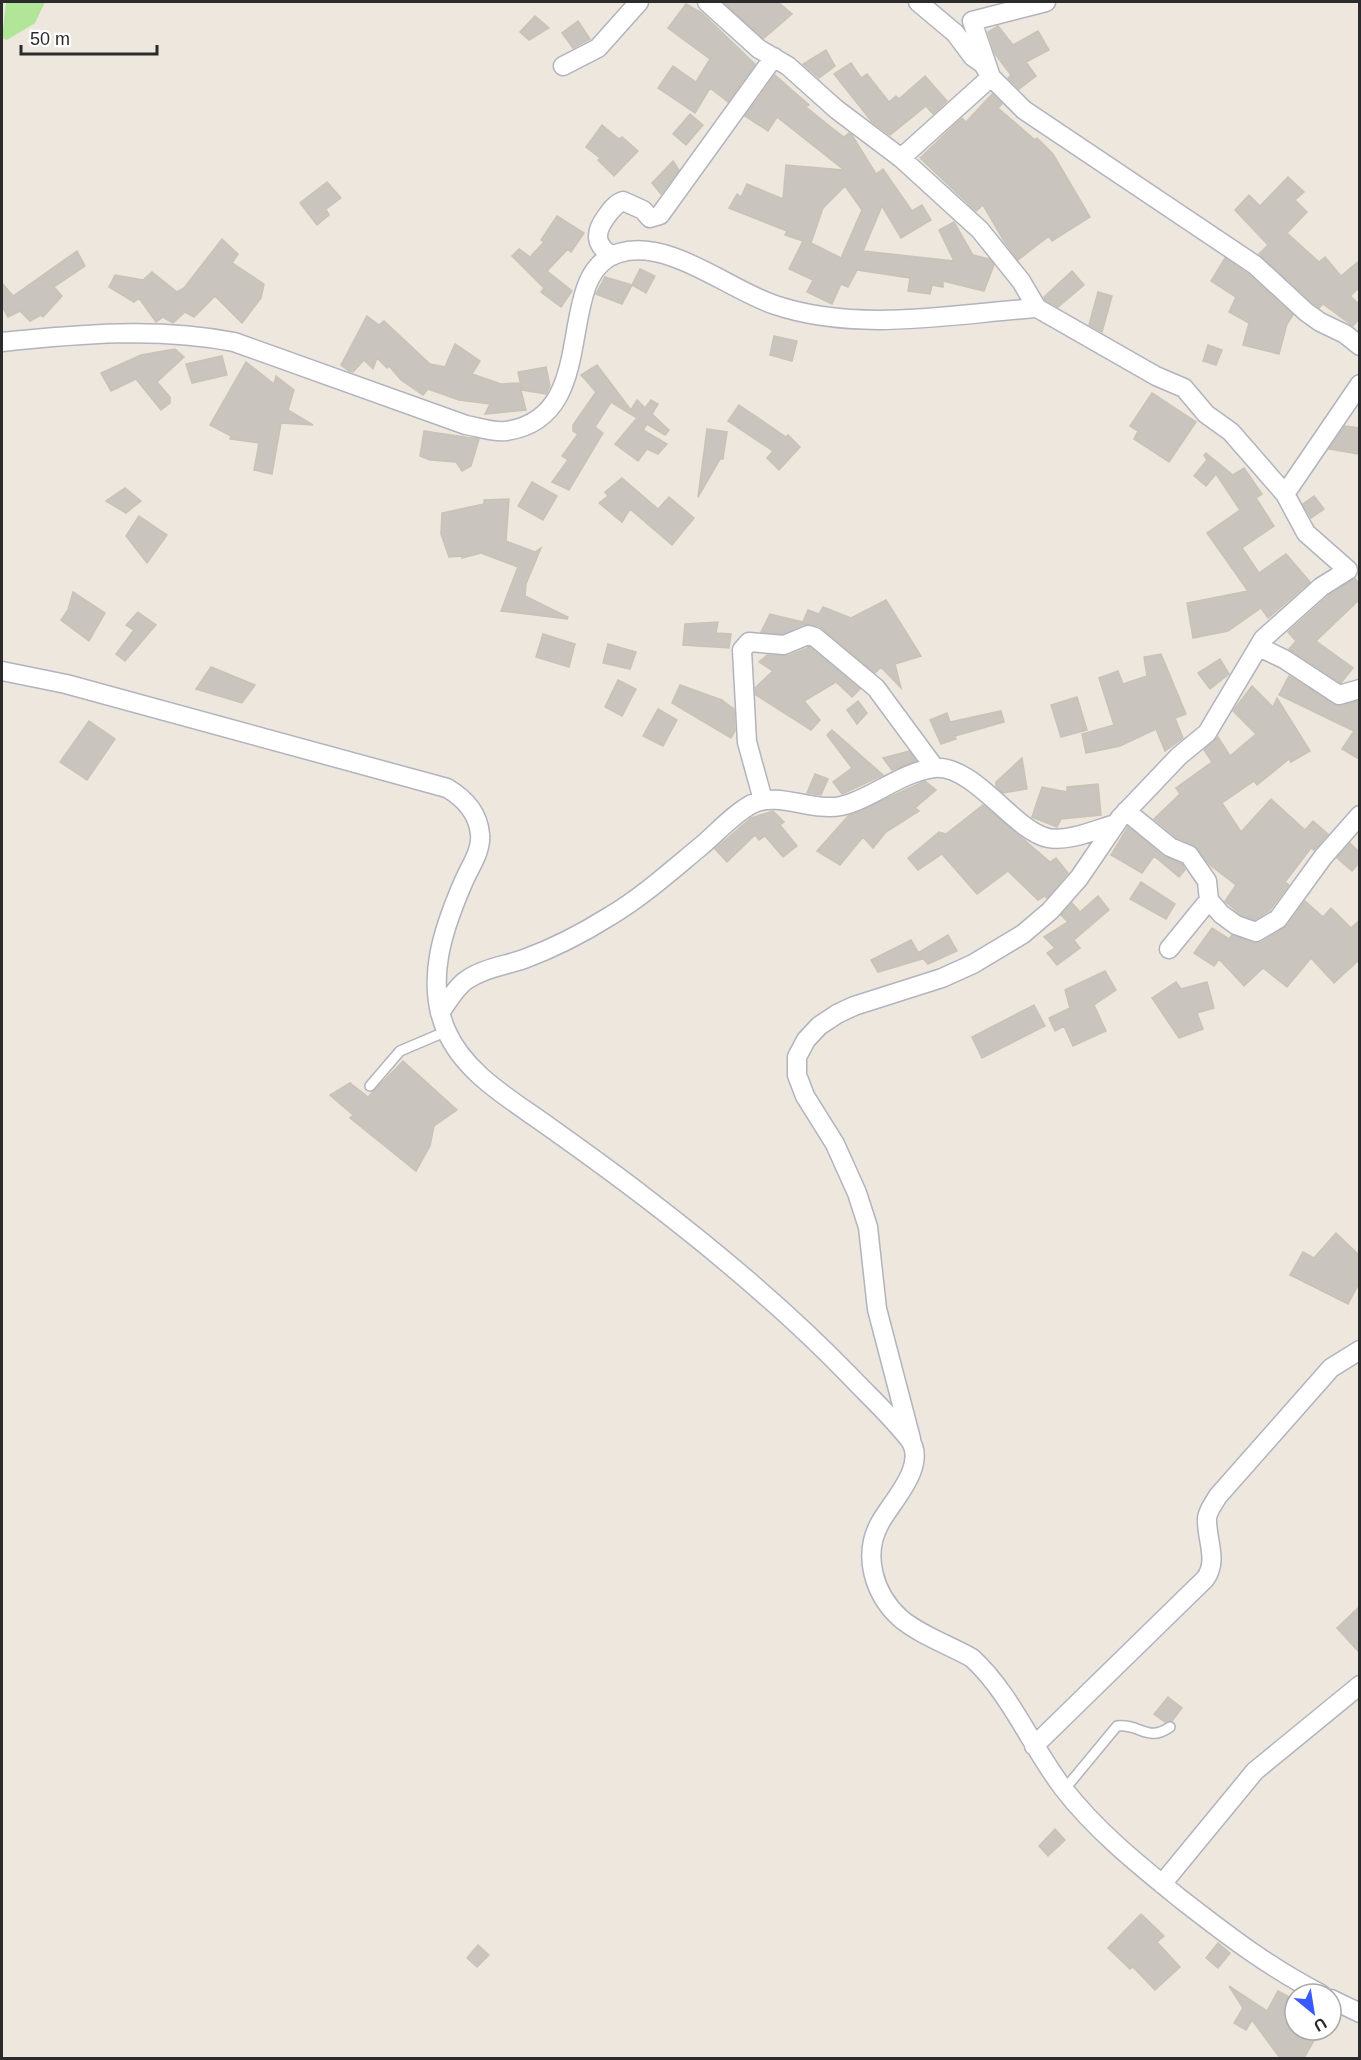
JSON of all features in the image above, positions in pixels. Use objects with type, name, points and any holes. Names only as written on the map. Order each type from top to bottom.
[{"type":"street","points":[[563,66],[598,48],[639,2]]},
{"type":"street","points":[[707,2],[759,49],[774,57],[836,109],[901,158],[980,230],[1021,281],[1037,308],[1156,376],[1184,388],[1206,414],[1231,432],[1285,494],[1306,533],[1354,569],[1321,587],[1263,639],[1207,733],[1179,756],[1120,818],[1079,878],[1050,911],[1023,934],[973,964],[942,978],[837,1014],[813,1033],[797,1057],[797,1075],[806,1096],[835,1144],[864,1216],[877,1309],[912,1443],[911,1472],[899,1497],[879,1524],[871,1550],[872,1573],[880,1593],[909,1624],[972,1658],[980,1666],[1005,1696],[1034,1746],[1065,1790],[1120,1849],[1238,1944],[1298,1982]]},
{"type":"street","points":[[918,2],[955,33],[991,77],[1024,110],[1255,265],[1306,312],[1320,322],[1345,334],[1359,346]]},
{"type":"street","points":[[991,77],[972,21],[1046,2]]},
{"type":"street","points":[[612,256],[600,246],[597,235],[598,228],[612,209],[623,201],[644,210],[650,218],[660,215],[774,57]]},
{"type":"street","points":[[901,158],[991,77]]},
{"type":"street","points":[[2,342],[137,333],[194,334],[234,342],[466,425],[504,432],[532,425],[548,410],[563,386],[582,299],[596,268],[618,253],[637,251],[667,254],[775,305],[820,315],[913,320],[1037,308]]},
{"type":"street","points":[[1285,494],[1359,384]]},
{"type":"street","points":[[763,800],[747,742],[742,650],[749,642],[784,645],[808,635],[815,637],[876,688],[935,768]]},
{"type":"street","points":[[1259,647],[1284,659],[1339,694],[1359,689]]},
{"type":"street","points":[[2,671],[66,684],[447,788],[463,798],[475,816],[480,834],[479,842],[444,927],[436,981],[440,1013],[447,1032],[462,1057],[481,1075],[726,1259],[784,1310],[912,1443]]},
{"type":"street","points":[[440,1013],[463,982],[473,976],[546,950],[611,916],[664,877],[741,811],[763,800],[784,800],[811,807],[842,806],[886,784],[935,768],[950,771],[971,782],[996,799],[1024,824],[1049,838],[1064,837],[1120,818],[1170,847],[1189,855],[1207,881],[1209,900],[1221,914],[1242,928],[1256,932],[1278,919],[1323,857],[1359,816]]},
{"type":"street","points":[[1169,949],[1209,900]]},
{"type":"street","points":[[1034,1746],[1205,1580],[1211,1568],[1212,1554],[1208,1515],[1218,1496],[1331,1368],[1359,1350]]},
{"type":"street","points":[[1162,1884],[1255,1771],[1359,1684]]},
{"type":"street","points":[[1343,2005],[1359,2013]]},
{"type":"lane","points":[[370,1086],[400,1051],[447,1032]]},
{"type":"lane","points":[[1065,1790],[1117,1726],[1125,1725],[1152,1734],[1160,1734],[1170,1727]]},
{"type":"green space","points":[[6,2],[45,2],[35,23],[7,40],[2,38]]},
{"type":"building","points":[[723,2],[778,2],[792,14],[764,38]]},
{"type":"building","points":[[686,4],[702,13],[755,64],[728,102],[710,88],[695,113],[658,88],[673,66],[696,82],[710,59],[668,28]]},
{"type":"building","points":[[535,16],[549,28],[529,40],[520,32]]},
{"type":"building","points":[[578,21],[590,39],[573,48],[562,33]]},
{"type":"building","points":[[998,26],[1013,45],[1038,31],[1049,50],[1026,62],[1036,76],[1019,89],[1008,78],[1011,75],[995,54],[988,32]]},
{"type":"building","points":[[826,50],[835,66],[819,78],[803,64]]},
{"type":"building","points":[[851,63],[861,78],[867,74],[889,102],[896,96],[899,99],[925,76],[947,101],[933,114],[926,106],[890,135],[872,122],[834,74]]},
{"type":"building","points":[[775,75],[809,105],[806,107],[832,128],[844,137],[849,133],[852,135],[876,174],[883,169],[912,211],[922,205],[931,220],[901,238],[882,206],[863,251],[954,261],[939,230],[954,222],[973,255],[989,259],[994,265],[984,291],[943,281],[943,287],[932,285],[930,294],[908,291],[910,278],[857,270],[848,287],[841,284],[832,304],[807,292],[813,280],[789,269],[803,241],[785,235],[787,231],[729,208],[737,194],[741,197],[747,184],[783,199],[786,165],[844,170],[777,117],[768,131],[745,116]],"holes":[[[845,186],[862,210],[841,258],[811,243],[823,208]]]},
{"type":"building","points":[[992,94],[1002,104],[998,108],[1035,140],[1037,138],[1053,154],[1090,217],[1052,241],[1049,236],[1018,260],[983,205],[976,211],[920,158],[962,118],[966,122]]},
{"type":"building","points":[[690,114],[703,125],[686,145],[673,134]]},
{"type":"building","points":[[602,125],[619,139],[622,137],[638,151],[614,176],[598,160],[600,158],[586,147]]},
{"type":"building","points":[[673,161],[679,170],[661,194],[652,183]]},
{"type":"building","points":[[1288,177],[1304,192],[1295,200],[1307,212],[1287,233],[1319,262],[1325,257],[1341,276],[1359,261],[1359,288],[1350,296],[1359,304],[1359,319],[1353,326],[1323,304],[1319,308],[1259,254],[1268,245],[1235,210],[1249,195],[1260,206]]},
{"type":"building","points":[[327,182],[341,198],[326,209],[329,215],[317,225],[300,203]]},
{"type":"building","points":[[557,216],[584,233],[571,252],[568,249],[547,271],[572,291],[561,307],[541,292],[544,288],[512,256],[519,249],[530,257],[544,242],[541,240]]},
{"type":"building","points":[[222,239],[238,254],[232,263],[264,284],[261,298],[242,323],[215,296],[194,317],[185,312],[173,323],[163,317],[156,322],[139,298],[134,302],[109,287],[115,275],[143,280],[152,272],[177,292],[184,288]]},
{"type":"building","points":[[77,251],[85,266],[54,287],[62,296],[43,317],[41,315],[30,321],[20,311],[8,317],[2,306],[2,283],[13,296]]},
{"type":"building","points":[[1225,258],[1248,274],[1293,315],[1287,324],[1279,354],[1243,345],[1249,323],[1229,312],[1236,297],[1211,281]]},
{"type":"building","points":[[640,269],[655,276],[646,293],[632,285]]},
{"type":"building","points":[[1072,271],[1084,285],[1058,307],[1045,300],[1044,297]]},
{"type":"building","points":[[605,277],[632,285],[622,304],[596,294]]},
{"type":"building","points":[[1098,292],[1112,296],[1102,332],[1089,325]]},
{"type":"building","points":[[367,316],[379,325],[384,321],[430,364],[445,367],[455,344],[480,361],[472,374],[501,384],[519,383],[526,410],[485,414],[490,404],[459,400],[428,389],[423,395],[401,380],[389,366],[387,368],[377,358],[373,369],[364,360],[353,372],[349,371],[341,365]]},
{"type":"building","points":[[774,336],[797,341],[792,361],[770,355]]},
{"type":"building","points":[[1208,345],[1222,350],[1216,365],[1203,361]]},
{"type":"building","points":[[175,349],[184,357],[157,382],[170,397],[170,403],[161,410],[136,379],[111,391],[101,373],[141,355]]},
{"type":"building","points":[[222,356],[227,375],[192,383],[186,364]]},
{"type":"building","points":[[246,362],[274,384],[276,376],[294,390],[288,410],[313,425],[281,423],[272,474],[254,470],[259,443],[230,439],[231,436],[210,425]]},
{"type":"building","points":[[597,365],[631,410],[637,400],[645,408],[651,400],[658,404],[652,414],[669,430],[665,435],[647,424],[643,430],[667,444],[658,454],[647,449],[638,461],[615,444],[637,418],[611,402],[595,427],[603,433],[569,490],[552,482],[568,460],[562,456],[578,434],[573,431],[573,425],[596,392],[581,375]]},
{"type":"building","points":[[546,367],[550,386],[546,394],[522,390],[518,372]]},
{"type":"building","points":[[1152,393],[1196,422],[1169,462],[1134,439],[1138,431],[1130,426]]},
{"type":"building","points":[[739,405],[786,437],[788,435],[800,447],[779,470],[767,458],[773,451],[728,421]]},
{"type":"building","points":[[1345,426],[1359,428],[1359,454],[1329,449]]},
{"type":"building","points":[[707,429],[727,432],[723,459],[720,459],[698,497]]},
{"type":"building","points":[[424,431],[479,439],[471,466],[462,471],[456,462],[430,460],[420,456]]},
{"type":"building","points":[[1206,453],[1233,475],[1244,468],[1262,494],[1256,498],[1274,526],[1242,548],[1259,573],[1286,554],[1310,582],[1268,618],[1261,608],[1228,631],[1193,638],[1187,603],[1248,591],[1207,533],[1240,510],[1216,474],[1206,486],[1194,476],[1207,460],[1204,455]]},
{"type":"building","points":[[622,478],[658,509],[669,497],[694,518],[672,545],[630,509],[622,522],[599,503],[608,496],[605,492]]},
{"type":"building","points":[[532,482],[557,496],[543,520],[518,506]]},
{"type":"building","points":[[125,488],[141,501],[126,513],[106,501]]},
{"type":"building","points":[[1314,496],[1324,509],[1311,518],[1303,504]]},
{"type":"building","points":[[509,499],[506,541],[535,552],[541,548],[526,584],[525,596],[568,617],[567,619],[501,611],[518,567],[481,553],[462,558],[462,556],[449,557],[441,534],[442,513],[484,504],[484,500]]},
{"type":"building","points":[[139,516],[167,535],[147,563],[126,536]]},
{"type":"building","points":[[1355,578],[1359,584],[1359,600],[1316,641],[1353,668],[1341,683],[1289,649],[1296,641],[1288,632],[1328,596]]},
{"type":"building","points":[[73,592],[105,613],[89,641],[61,620],[68,610]]},
{"type":"building","points":[[886,600],[921,656],[895,664],[901,688],[881,667],[875,673],[819,626],[804,624],[782,634],[761,632],[770,614],[803,622],[808,610],[819,614],[823,607],[851,618]]},
{"type":"building","points":[[138,612],[156,625],[125,661],[116,654],[134,630],[126,625]]},
{"type":"building","points":[[718,622],[716,633],[731,634],[729,648],[683,645],[685,624]]},
{"type":"building","points":[[543,634],[575,644],[569,667],[536,657]]},
{"type":"building","points":[[608,644],[636,652],[630,669],[603,663]]},
{"type":"building","points":[[810,647],[860,689],[852,697],[836,682],[804,701],[820,720],[811,730],[756,695],[755,688],[773,671],[759,662],[767,655],[788,656]]},
{"type":"building","points":[[1161,654],[1186,714],[1175,718],[1183,738],[1165,751],[1156,729],[1120,746],[1086,753],[1082,734],[1114,725],[1099,678],[1118,671],[1123,684],[1147,676],[1144,657]]},
{"type":"building","points":[[1220,659],[1229,674],[1210,689],[1198,673]]},
{"type":"building","points":[[211,667],[255,685],[242,703],[196,689]]},
{"type":"building","points":[[1289,676],[1337,706],[1359,701],[1359,759],[1342,749],[1354,731],[1279,695]]},
{"type":"building","points":[[618,680],[636,689],[622,716],[605,707]]},
{"type":"building","points":[[680,685],[722,700],[721,704],[723,701],[734,709],[735,731],[731,738],[672,703]]},
{"type":"building","points":[[1252,686],[1273,707],[1277,698],[1310,751],[1291,762],[1289,759],[1257,785],[1254,781],[1222,803],[1241,832],[1271,799],[1305,830],[1313,821],[1328,834],[1314,850],[1311,848],[1285,882],[1289,885],[1270,910],[1255,920],[1241,915],[1225,901],[1236,885],[1210,865],[1194,845],[1176,837],[1154,819],[1180,794],[1176,788],[1212,762],[1204,750],[1218,737],[1230,756],[1256,734],[1233,711]]},
{"type":"building","points":[[1077,697],[1087,730],[1061,737],[1051,705]]},
{"type":"building","points":[[858,701],[867,713],[857,724],[847,710]]},
{"type":"building","points":[[658,709],[677,720],[663,746],[643,736]]},
{"type":"building","points":[[1001,711],[1004,722],[955,736],[956,739],[941,744],[930,720],[947,713],[950,722]]},
{"type":"building","points":[[89,721],[115,739],[87,780],[60,762]]},
{"type":"building","points":[[832,730],[883,775],[842,794],[833,782],[852,768],[827,735]]},
{"type":"building","points":[[909,751],[916,761],[892,770],[883,758]]},
{"type":"building","points":[[1022,758],[1027,789],[1003,793],[996,787],[996,782]]},
{"type":"building","points":[[815,774],[828,779],[821,795],[807,793]]},
{"type":"building","points":[[925,781],[936,790],[915,808],[919,811],[886,832],[873,848],[863,837],[840,865],[817,851],[848,816]]},
{"type":"building","points":[[1098,784],[1101,815],[1061,819],[1057,827],[1032,817],[1042,787],[1067,792],[1067,787]]},
{"type":"building","points":[[983,805],[1050,862],[1056,858],[1068,873],[1047,898],[1045,896],[1038,900],[1008,871],[977,894],[942,854],[918,870],[908,858],[939,832],[946,834]]},
{"type":"building","points":[[773,811],[784,822],[780,825],[797,846],[783,857],[765,836],[759,840],[755,835],[727,862],[715,849],[751,818]]},
{"type":"building","points":[[1128,827],[1163,856],[1182,864],[1185,870],[1179,877],[1154,856],[1142,873],[1111,855]]},
{"type":"building","points":[[1350,843],[1359,852],[1359,863],[1352,871],[1337,858]]},
{"type":"building","points":[[1141,882],[1175,904],[1166,919],[1130,899]]},
{"type":"building","points":[[1098,896],[1109,910],[1074,940],[1080,948],[1057,965],[1047,953],[1055,948],[1044,937],[1068,922],[1061,915],[1072,903],[1080,912]]},
{"type":"building","points":[[1305,901],[1323,917],[1331,908],[1351,928],[1359,921],[1359,960],[1334,983],[1311,958],[1287,987],[1263,968],[1244,986],[1219,959],[1214,966],[1194,953],[1212,928],[1229,939],[1232,935],[1253,943],[1262,942],[1287,926]]},
{"type":"building","points":[[948,935],[957,951],[928,964],[918,953]]},
{"type":"building","points":[[911,940],[922,959],[878,972],[871,960]]},
{"type":"building","points":[[1105,971],[1116,990],[1094,1005],[1106,1031],[1073,1046],[1064,1026],[1055,1031],[1049,1018],[1070,1008],[1065,990]]},
{"type":"building","points":[[1176,982],[1181,989],[1207,982],[1214,1008],[1197,1013],[1203,1029],[1179,1038],[1152,998]]},
{"type":"building","points":[[1034,1005],[1045,1026],[982,1058],[972,1037]]},
{"type":"building","points":[[403,1061],[457,1110],[434,1126],[430,1146],[416,1171],[350,1118],[353,1115],[330,1095],[350,1083],[368,1097]]},
{"type":"building","points":[[1336,1233],[1359,1255],[1359,1283],[1348,1304],[1290,1275],[1303,1252],[1314,1258]]},
{"type":"building","points":[[1359,1607],[1359,1652],[1337,1628]]},
{"type":"building","points":[[1168,1697],[1182,1708],[1172,1721],[1165,1722],[1154,1714]]},
{"type":"building","points":[[1055,1829],[1065,1840],[1048,1856],[1039,1846]]},
{"type":"building","points":[[1141,1914],[1164,1936],[1157,1942],[1180,1967],[1155,1990],[1133,1967],[1130,1969],[1108,1948]]},
{"type":"building","points":[[1218,1943],[1230,1953],[1218,1968],[1206,1958]]},
{"type":"building","points":[[478,1945],[489,1955],[477,1967],[467,1958]]},
{"type":"building","points":[[1229,1986],[1267,2011],[1278,1991],[1283,1994],[1283,2042],[1313,2042],[1304,2058],[1280,2058],[1252,2020],[1246,2030],[1234,2023],[1243,2008]]}]
